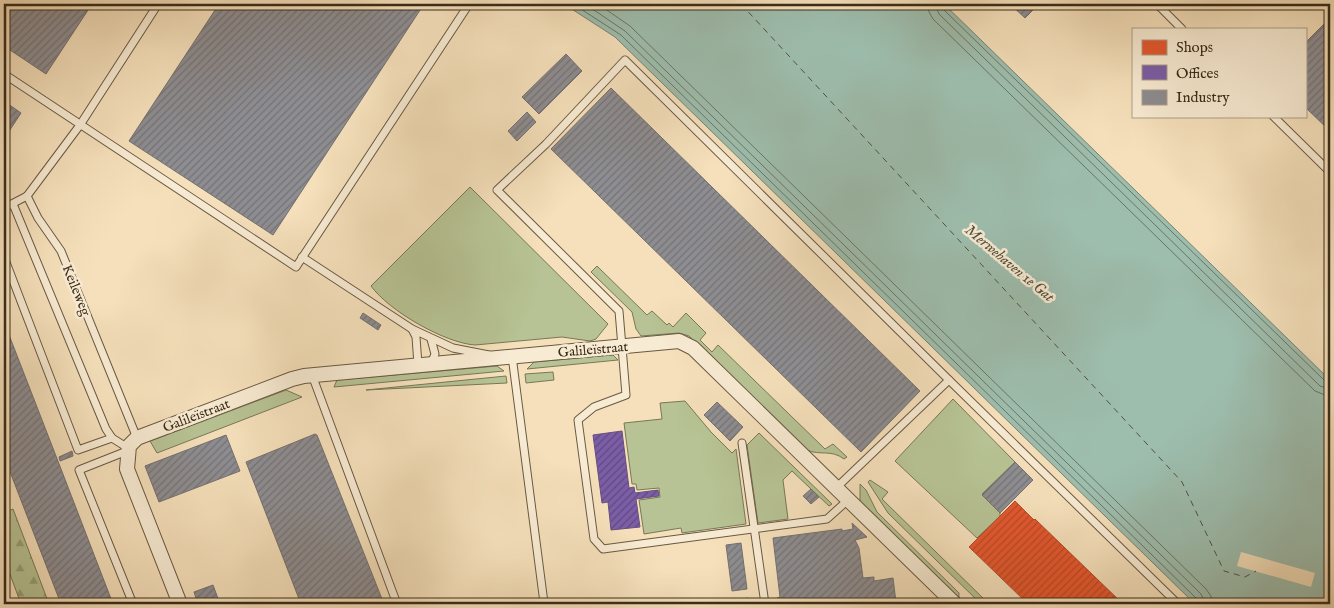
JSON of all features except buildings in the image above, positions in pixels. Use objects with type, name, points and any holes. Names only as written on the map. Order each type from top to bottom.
[{"type":"street","name":"Galileïstraat","points":[[131,446],[292,379],[312,375],[679,341],[689,346],[954,604]]},
{"type":"street","name":"Keileweg","points":[[131,446],[127,469],[180,604]]},
{"type":"lane","points":[[4,208],[27,196],[80,125],[158,4]]},
{"type":"lane","points":[[4,74],[296,267],[469,4]]},
{"type":"lane","points":[[1157,4],[1181,28]]},
{"type":"lane","points":[[848,500],[827,519],[603,549],[594,539],[578,420],[594,407],[626,395],[619,311],[497,190],[546,144],[625,60],[1178,604]]},
{"type":"lane","points":[[1275,118],[1330,172]]},
{"type":"lane","name":"Keileweg","points":[[27,196],[38,218],[62,251],[131,446]]},
{"type":"lane","points":[[13,204],[64,331],[112,438]]},
{"type":"lane","points":[[4,257],[78,450],[112,438],[131,446]]},
{"type":"lane","points":[[302,257],[412,329],[431,339],[453,348],[506,357],[544,603],[540,604]]},
{"type":"lane","points":[[412,329],[425,364],[435,354],[431,339]]},
{"type":"lane","points":[[312,375],[397,604]]},
{"type":"lane","points":[[836,488],[949,380]]},
{"type":"lane","points":[[742,443],[764,604]]},
{"type":"lane","points":[[131,446],[79,470],[133,604]]},
{"type":"lane","points":[[4,595],[7,604]]},
{"type":"green space","points":[[470,187],[608,324],[596,339],[590,341],[562,337],[475,345],[463,343],[418,324],[379,296],[371,286]]},
{"type":"green space","points":[[597,266],[647,315],[652,311],[667,325],[669,323],[673,327],[686,313],[706,333],[700,340],[712,352],[718,345],[825,449],[833,444],[847,457],[844,459],[835,454],[816,453],[807,450],[689,336],[679,333],[641,336],[636,329],[632,312],[591,272]]},
{"type":"green space","points":[[613,355],[618,360],[527,369],[534,362]]},
{"type":"green space","points":[[497,366],[504,371],[334,387],[337,380]]},
{"type":"green space","points":[[553,372],[554,380],[526,383],[525,374]]},
{"type":"green space","points":[[506,376],[507,383],[366,390]]},
{"type":"green space","points":[[286,390],[302,397],[157,453],[150,441]]},
{"type":"green space","points":[[953,399],[1015,462],[982,494],[1000,513],[1000,516],[977,538],[895,461]]},
{"type":"green space","points":[[685,401],[732,453],[736,449],[746,524],[682,533],[681,528],[644,534],[639,500],[660,497],[659,488],[637,490],[636,484],[632,484],[624,423],[662,419],[660,403]]},
{"type":"green space","points":[[759,433],[832,504],[829,506],[792,471],[783,480],[788,519],[758,523],[747,445]]},
{"type":"green space","points":[[870,480],[888,492],[882,499],[989,604],[981,604],[888,513],[868,482]]},
{"type":"green space","points":[[860,484],[866,490],[877,512],[959,593],[959,598],[860,502]]},
{"type":"green space","points":[[13,509],[49,604],[21,604],[4,558],[4,513]]},
{"type":"water","name":"Merwehaven 1e Gat","points":[[564,4],[944,4],[1330,380],[1330,604],[1195,604],[615,37]]},
{"type":"pier","points":[[1241,552],[1315,573],[1311,587],[1237,566]]},
{"type":"ferry route","points":[[741,4],[1182,482],[1224,571],[1245,577],[1256,571]]}]
